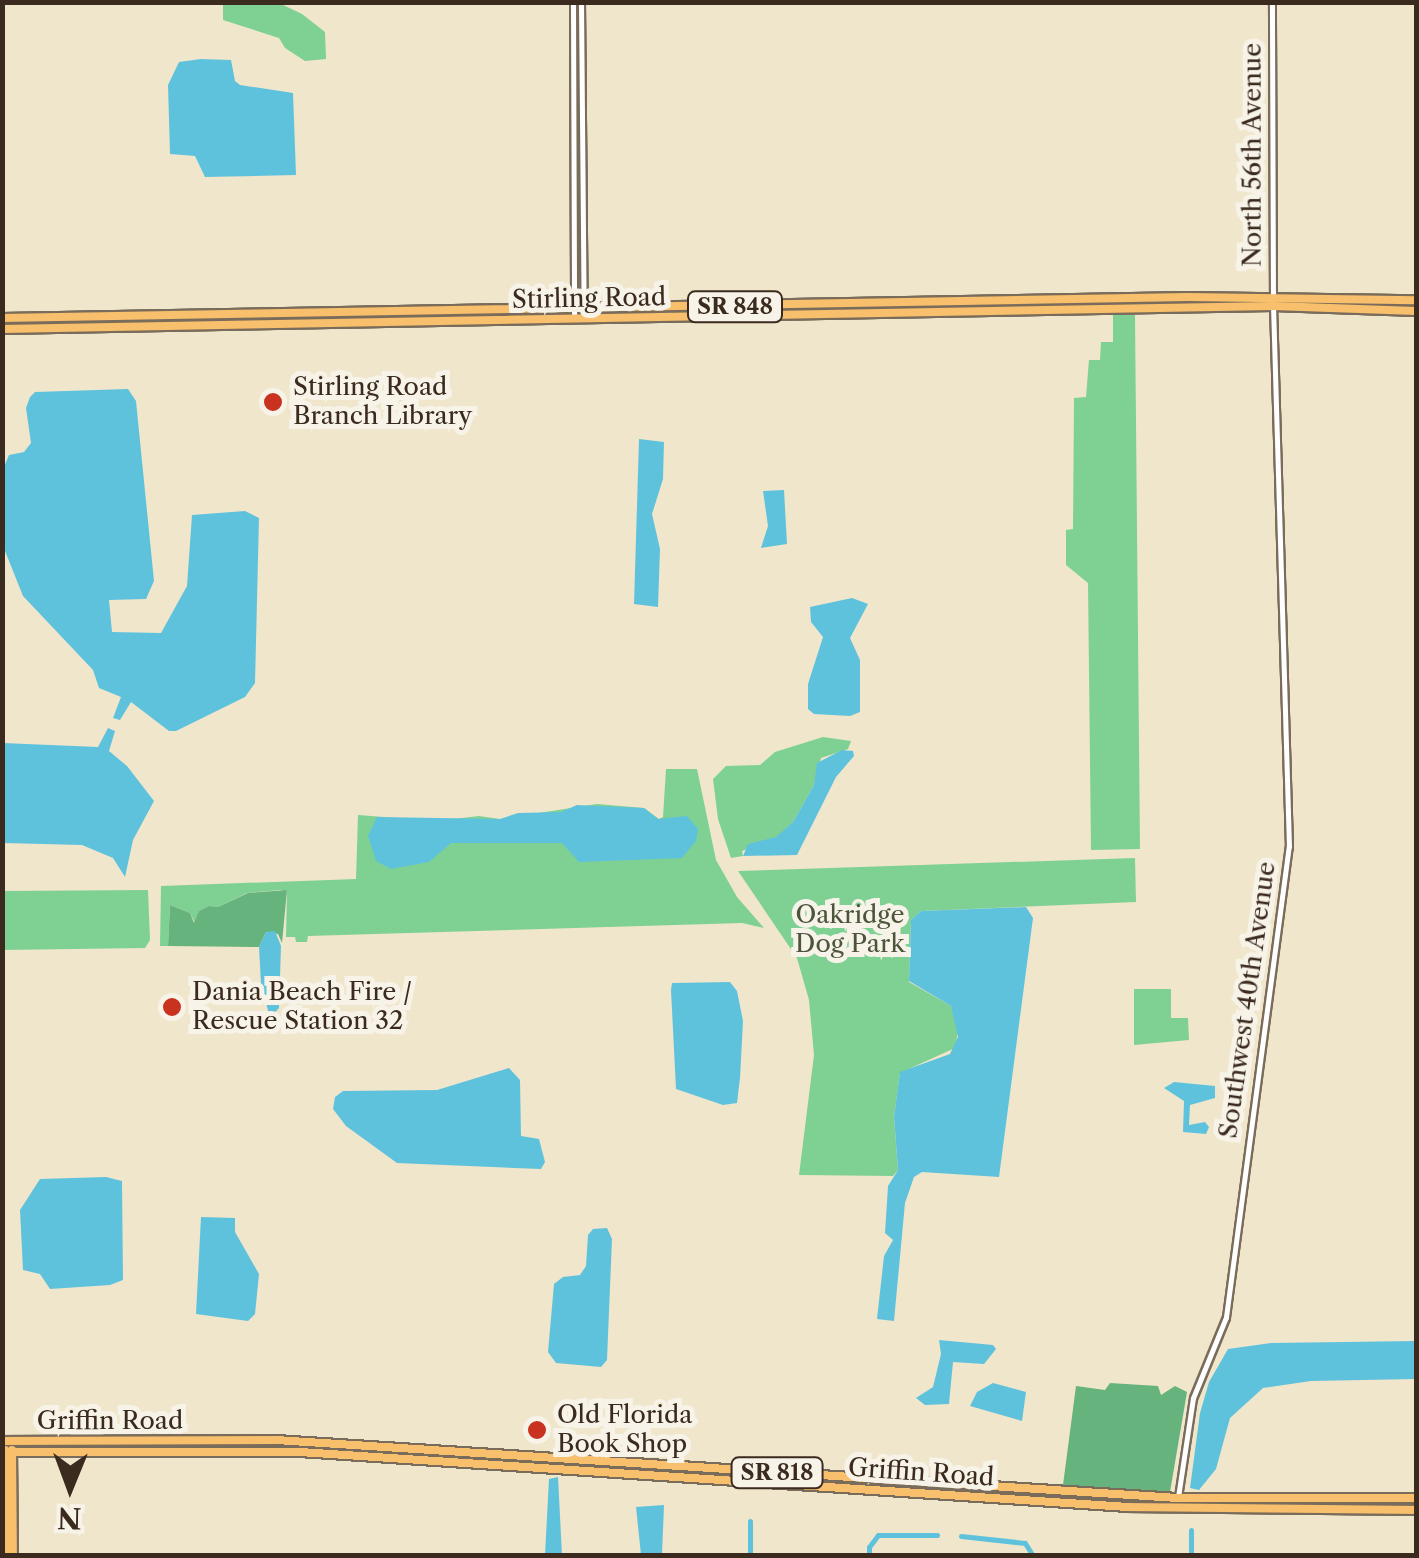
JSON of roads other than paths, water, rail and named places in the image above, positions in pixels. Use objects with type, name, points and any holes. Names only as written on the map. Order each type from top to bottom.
[{"type":"main road","name":"Stirling Road","points":[[2,318],[1188,297],[1416,310]]},
{"type":"main road","points":[[1174,309],[1188,297]]},
{"type":"main road","name":"Stirling Road","points":[[2,329],[1174,309],[1273,302],[1416,300]]},
{"type":"main road","points":[[165,315],[165,326]]},
{"type":"main road","points":[[89,327],[102,316]]},
{"type":"main road","points":[[215,1450],[241,1440]]},
{"type":"main road","name":"Griffin Road","points":[[5,1441],[241,1440],[369,1445],[1178,1498],[1416,1498]]},
{"type":"main road","points":[[5,1441],[9,1556]]},
{"type":"main road","points":[[324,1453],[343,1444]]},
{"type":"main road","points":[[347,1454],[369,1445]]},
{"type":"main road","name":"Griffin Road","points":[[7,1452],[324,1453],[1178,1510],[1416,1510]]},
{"type":"street","points":[[573,2],[579,308]]},
{"type":"street","points":[[579,319],[581,2]]},
{"type":"street","name":"North 56th Avenue","points":[[1272,2],[1273,302]]},
{"type":"street","name":"Southwest 40th Avenue","points":[[1178,1510],[1192,1398],[1226,1316],[1288,866],[1273,302]]},
{"type":"water","points":[[231,60],[235,81],[240,85],[293,93],[296,175],[205,177],[195,156],[170,154],[168,85],[179,62]]},
{"type":"water","points":[[128,389],[136,401],[154,581],[146,599],[109,600],[112,632],[161,633],[187,586],[192,515],[245,511],[259,518],[255,683],[245,697],[176,731],[169,731],[131,702],[120,720],[113,718],[121,697],[99,688],[93,670],[23,596],[3,546],[3,469],[9,455],[24,452],[31,443],[26,408],[30,397],[35,392]]},
{"type":"water","points":[[639,439],[664,442],[663,479],[652,514],[660,549],[658,607],[634,604]]},
{"type":"water","points":[[784,490],[787,544],[761,548],[768,526],[763,491]]},
{"type":"water","points":[[852,598],[868,604],[850,638],[860,660],[860,712],[850,716],[814,714],[808,709],[808,684],[823,637],[811,622],[810,607]]},
{"type":"water","points":[[108,728],[115,731],[109,751],[127,766],[154,801],[133,840],[125,877],[113,858],[82,845],[3,843],[3,743],[98,747]]},
{"type":"water","points":[[842,750],[853,751],[854,756],[836,777],[797,855],[743,856],[748,844],[776,837],[793,822],[814,785],[817,763]]},
{"type":"water","points":[[577,805],[644,808],[658,819],[687,816],[698,829],[696,841],[682,858],[579,862],[562,843],[451,843],[429,862],[391,869],[376,861],[368,836],[377,817],[500,819],[518,813],[561,812]]},
{"type":"water","points":[[1026,907],[1033,918],[999,1177],[922,1172],[914,1177],[905,1203],[894,1321],[877,1319],[884,1256],[893,1240],[885,1233],[888,1186],[898,1170],[894,1117],[900,1072],[950,1054],[958,1037],[951,1006],[909,981],[911,920],[921,911]]},
{"type":"water","points":[[275,931],[281,946],[279,1008],[270,1018],[261,984],[259,947],[266,932]]},
{"type":"water","points":[[730,982],[737,991],[743,1021],[740,1078],[737,1103],[723,1105],[676,1089],[671,990],[672,983]]},
{"type":"water","points":[[509,1068],[520,1080],[521,1136],[539,1139],[545,1162],[541,1169],[397,1163],[346,1126],[333,1109],[335,1097],[343,1091],[437,1090]]},
{"type":"water","points":[[1174,1082],[1215,1086],[1215,1098],[1190,1105],[1189,1125],[1205,1122],[1209,1127],[1206,1134],[1183,1132],[1184,1101],[1164,1088]]},
{"type":"water","points":[[106,1177],[122,1181],[123,1280],[110,1285],[50,1289],[40,1274],[23,1270],[20,1210],[40,1179]]},
{"type":"water","points":[[201,1217],[235,1218],[235,1232],[259,1274],[255,1314],[248,1321],[196,1314]]},
{"type":"water","points":[[607,1228],[612,1239],[607,1360],[601,1367],[556,1363],[548,1352],[554,1284],[563,1277],[580,1275],[586,1266],[588,1235],[593,1229]]},
{"type":"water","points":[[939,1340],[993,1345],[996,1349],[984,1364],[953,1362],[949,1404],[925,1405],[916,1398],[933,1387],[941,1354]]},
{"type":"water","points":[[1416,1341],[1416,1379],[1311,1381],[1263,1388],[1230,1418],[1216,1469],[1199,1490],[1190,1488],[1200,1413],[1209,1382],[1228,1349],[1271,1343]]},
{"type":"water","points":[[993,1383],[1026,1392],[1022,1421],[970,1406],[977,1392]]},
{"type":"water","points":[[558,1477],[562,1555],[545,1555],[549,1479]]},
{"type":"water","points":[[664,1505],[662,1555],[641,1555],[636,1507]]},
{"type":"waterway","points":[[750,1521],[750,1556]]},
{"type":"waterway","points":[[1191,1530],[1191,1556]]},
{"type":"waterway","points":[[869,1556],[869,1547],[878,1535],[937,1535]]},
{"type":"waterway","points":[[961,1536],[1025,1543],[1033,1556]]},
{"type":"place","name":"Stirling Road Branch Library","points":[[273,402]]},
{"type":"place","name":"Dania Beach Fire / Rescue Station 32","points":[[172,1007]]},
{"type":"place","name":"Old Florida Book Shop","points":[[537,1430]]},
{"type":"park label","name":"Oakridge Dog Park","points":[[850,930]]}]
